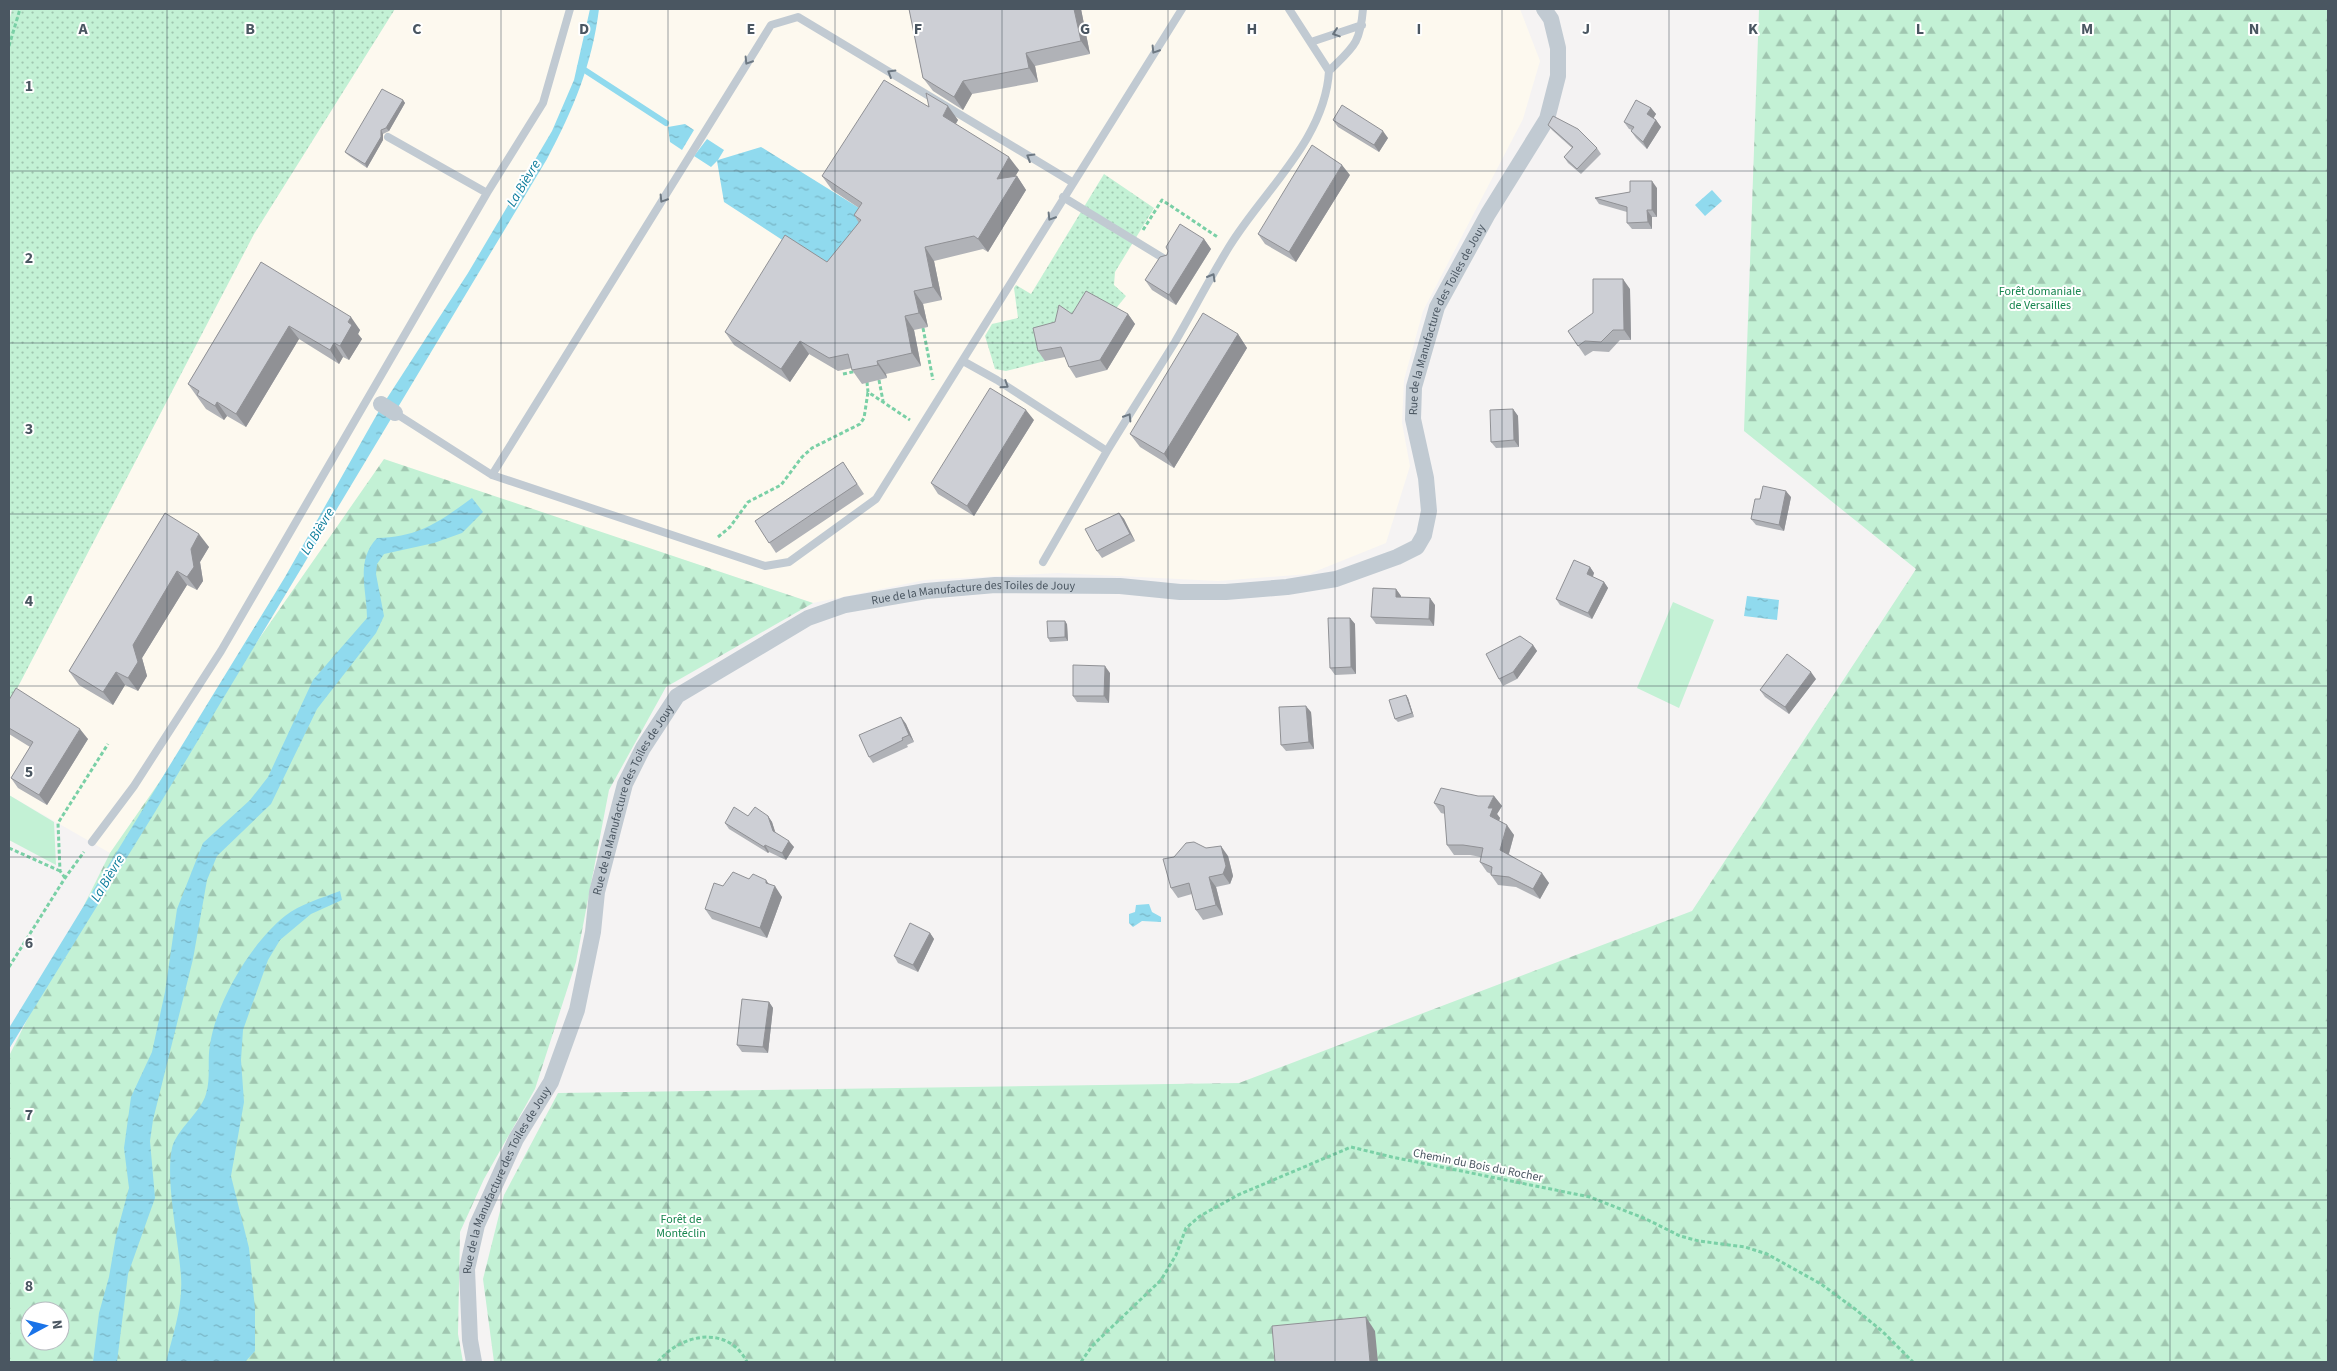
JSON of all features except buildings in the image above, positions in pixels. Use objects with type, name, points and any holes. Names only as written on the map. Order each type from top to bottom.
[{"type":"street","name":"Rue de la Manufacture des Toiles de Jouy","points":[[474,1362],[470,1340],[467,1269],[478,1225],[516,1139],[551,1082],[577,1010],[594,932],[597,892],[625,784],[643,748],[677,696],[808,618],[845,605],[926,591],[994,585],[1120,586],[1180,592],[1217,592],[1287,587],[1336,578],[1397,557],[1417,547],[1424,535],[1429,511],[1426,478],[1413,419],[1414,387],[1436,307],[1488,214],[1547,119],[1558,76],[1558,48],[1551,20],[1544,9]]},
{"type":"lane","points":[[92,842],[134,786],[382,405],[487,193],[544,103],[570,9]]},
{"type":"lane","points":[[382,405],[492,474],[765,566],[789,562],[876,499],[1072,182],[1182,9]]},
{"type":"lane","points":[[1044,562],[1107,451],[1175,342],[1230,245],[1307,138],[1321,106],[1329,71],[1289,9]]},
{"type":"lane","points":[[1329,71],[1356,44],[1362,25],[1363,9]]},
{"type":"lane","points":[[492,474],[771,25],[798,17],[1072,182]]},
{"type":"lane","points":[[1311,42],[1362,25]]},
{"type":"lane","points":[[388,136],[487,193]]},
{"type":"lane","points":[[1063,197],[1170,262]]},
{"type":"lane","points":[[963,361],[998,380],[1107,451]]},
{"type":"path","points":[[9,46],[20,9]]},
{"type":"path","points":[[1136,241],[1162,200],[1230,245]]},
{"type":"path","points":[[923,328],[933,381]]},
{"type":"path","points":[[843,374],[859,371]]},
{"type":"path","points":[[879,380],[883,402]]},
{"type":"path","points":[[707,546],[730,527],[748,502],[781,485],[802,457],[812,448],[860,424],[864,418],[868,392],[867,382]]},
{"type":"path","points":[[868,392],[921,427]]},
{"type":"path","points":[[60,871],[58,823],[108,744]]},
{"type":"path","points":[[9,967],[65,878],[92,842]]},
{"type":"path","points":[[9,848],[60,871],[65,878]]},
{"type":"path","name":"Chemin du Bois du Rocher","points":[[1081,1362],[1105,1333],[1161,1280],[1176,1255],[1186,1228],[1200,1216],[1238,1195],[1351,1147],[1590,1197],[1646,1219],[1680,1236],[1699,1241],[1745,1247],[1767,1254],[1821,1284],[1855,1309],[1882,1331],[1912,1362]]},
{"type":"path","points":[[658,1362],[666,1352],[678,1344],[705,1336],[719,1339],[734,1346],[747,1362]]},
{"type":"shaded area","points":[[395,9],[1520,9],[1540,61],[1523,119],[1423,311],[1404,380],[1402,423],[1410,466],[1386,543],[1309,574],[1218,581],[1058,573],[925,580],[813,603],[384,460],[110,853],[9,795],[9,704],[254,234]]},
{"type":"green space","points":[[12,9],[395,9],[254,234],[9,704],[9,22]]},
{"type":"green space","points":[[1759,9],[2328,9],[2328,1362],[494,1362],[483,1279],[504,1195],[558,1093],[1239,1083],[1692,911],[1916,569],[1744,431]]},
{"type":"green space","points":[[1104,174],[1154,208],[1115,272],[1114,285],[1126,296],[1113,312],[1045,361],[1006,371],[995,369],[985,336],[992,324],[1018,318],[1014,288],[1016,285],[1031,294]]},
{"type":"green space","points":[[384,459],[813,603],[666,687],[609,790],[576,962],[535,1089],[484,1179],[460,1232],[458,1334],[463,1362],[9,1362],[9,1056],[110,853]]},
{"type":"green space","points":[[1673,602],[1714,620],[1679,708],[1637,688]]},
{"type":"green space","points":[[9,795],[54,822],[56,865],[9,840]]},
{"type":"water","name":"La Bièvre","points":[[590,9],[599,9],[592,49],[573,105],[547,159],[155,812],[9,1049],[9,1028],[285,577],[380,409],[468,273],[552,131],[574,80]]},
{"type":"water","points":[[685,124],[694,130],[682,150],[670,142],[668,127]]},
{"type":"water","points":[[707,139],[724,150],[718,160],[761,147],[872,216],[836,275],[724,202],[717,161],[711,167],[694,156]]},
{"type":"water","points":[[1712,190],[1722,201],[1705,216],[1695,205]]},
{"type":"water","points":[[472,498],[483,512],[462,533],[434,543],[384,554],[377,564],[376,574],[384,616],[376,633],[317,709],[271,804],[217,856],[207,880],[193,959],[153,1120],[150,1141],[155,1198],[128,1274],[117,1362],[93,1362],[99,1313],[129,1188],[124,1148],[131,1097],[152,1052],[165,992],[177,909],[203,843],[250,800],[268,777],[313,680],[367,618],[364,566],[370,547],[377,538],[405,535],[428,527]]},
{"type":"water","points":[[1747,596],[1779,600],[1777,620],[1744,616]]},
{"type":"water","points":[[340,891],[342,900],[311,914],[280,940],[268,960],[243,1030],[241,1060],[244,1102],[231,1176],[249,1248],[255,1309],[255,1351],[245,1362],[166,1362],[177,1320],[181,1288],[180,1262],[171,1194],[170,1162],[172,1148],[178,1134],[199,1108],[206,1094],[210,1045],[219,1010],[237,974],[248,957],[272,928],[297,908]]},
{"type":"water","points":[[1149,904],[1152,912],[1161,917],[1161,922],[1142,921],[1133,927],[1129,923],[1129,914],[1135,912],[1136,905]]},
{"type":"waterway","points":[[580,67],[666,123]]},
{"type":"park label","name":"Forêt domaniale de Versailles","points":[[2040,298]]},
{"type":"park label","name":"Forêt de Montéclin","points":[[681,1226]]}]
